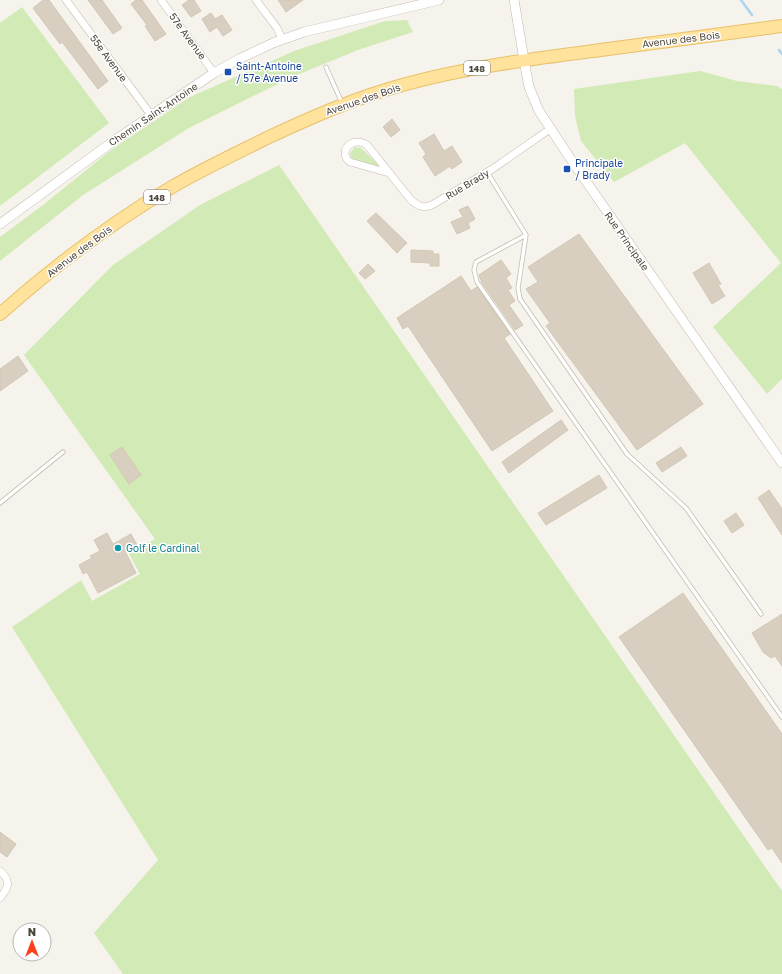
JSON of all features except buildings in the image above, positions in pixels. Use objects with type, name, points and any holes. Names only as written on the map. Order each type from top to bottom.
[{"type":"main road","name":"Avenue des Bois","points":[[0,314],[38,282],[117,222],[159,195],[244,149],[313,116],[343,104],[390,89],[432,78],[524,60],[782,26]]},
{"type":"street","name":"55e Avenue","points":[[66,0],[151,115]]},
{"type":"street","name":"57e Avenue","points":[[161,0],[214,73]]},
{"type":"street","points":[[256,0],[277,28],[282,39]]},
{"type":"street","name":"Chemin Saint-Antoine","points":[[0,224],[96,153],[151,115],[214,73],[257,50],[282,39],[319,28],[439,0]]},
{"type":"street","name":"Rue Principale","points":[[514,0],[524,60],[533,97],[550,129],[782,463]]},
{"type":"street","name":"Rue Brady","points":[[389,173],[347,161],[345,156],[347,147],[354,142],[364,143],[369,147],[416,205],[426,207],[432,205],[487,172],[550,129]]},
{"type":"street","points":[[0,871],[6,876],[8,884],[0,898]]},
{"type":"lane","points":[[326,67],[343,104]]},
{"type":"lane","points":[[487,172],[526,235],[518,288],[520,299],[627,454],[686,508],[761,614]]},
{"type":"lane","points":[[526,235],[476,262],[474,270],[477,282],[782,717]]},
{"type":"lane","points":[[0,503],[63,452]]},
{"type":"green space","points":[[22,7],[109,123],[0,206],[0,23]]},
{"type":"green space","points":[[407,20],[413,32],[358,50],[292,77],[189,128],[83,195],[0,261],[0,237],[43,205],[111,150],[190,97],[294,51],[385,21]]},
{"type":"green space","points":[[700,71],[737,81],[777,86],[782,89],[782,379],[767,394],[713,327],[781,263],[685,143],[614,182],[581,141],[575,116],[574,89]]},
{"type":"green space","points":[[355,147],[361,148],[379,165],[378,167],[352,158],[350,153]]},
{"type":"green space","name":"Golf le Cardinal","points":[[279,165],[782,891],[782,974],[123,974],[94,933],[158,860],[12,627],[81,580],[92,601],[140,574],[129,554],[155,539],[24,355],[113,265],[200,205]]},
{"type":"waterway","points":[[741,0],[752,15]]},
{"type":"waterway","points":[[779,50],[782,54]]},
{"type":"place","name":"Saint-Antoine / 57e Avenue","points":[[228,72]]},
{"type":"place","name":"Principale / Brady","points":[[567,169]]},
{"type":"place","name":"Golf le Cardinal","points":[[118,548]]}]
